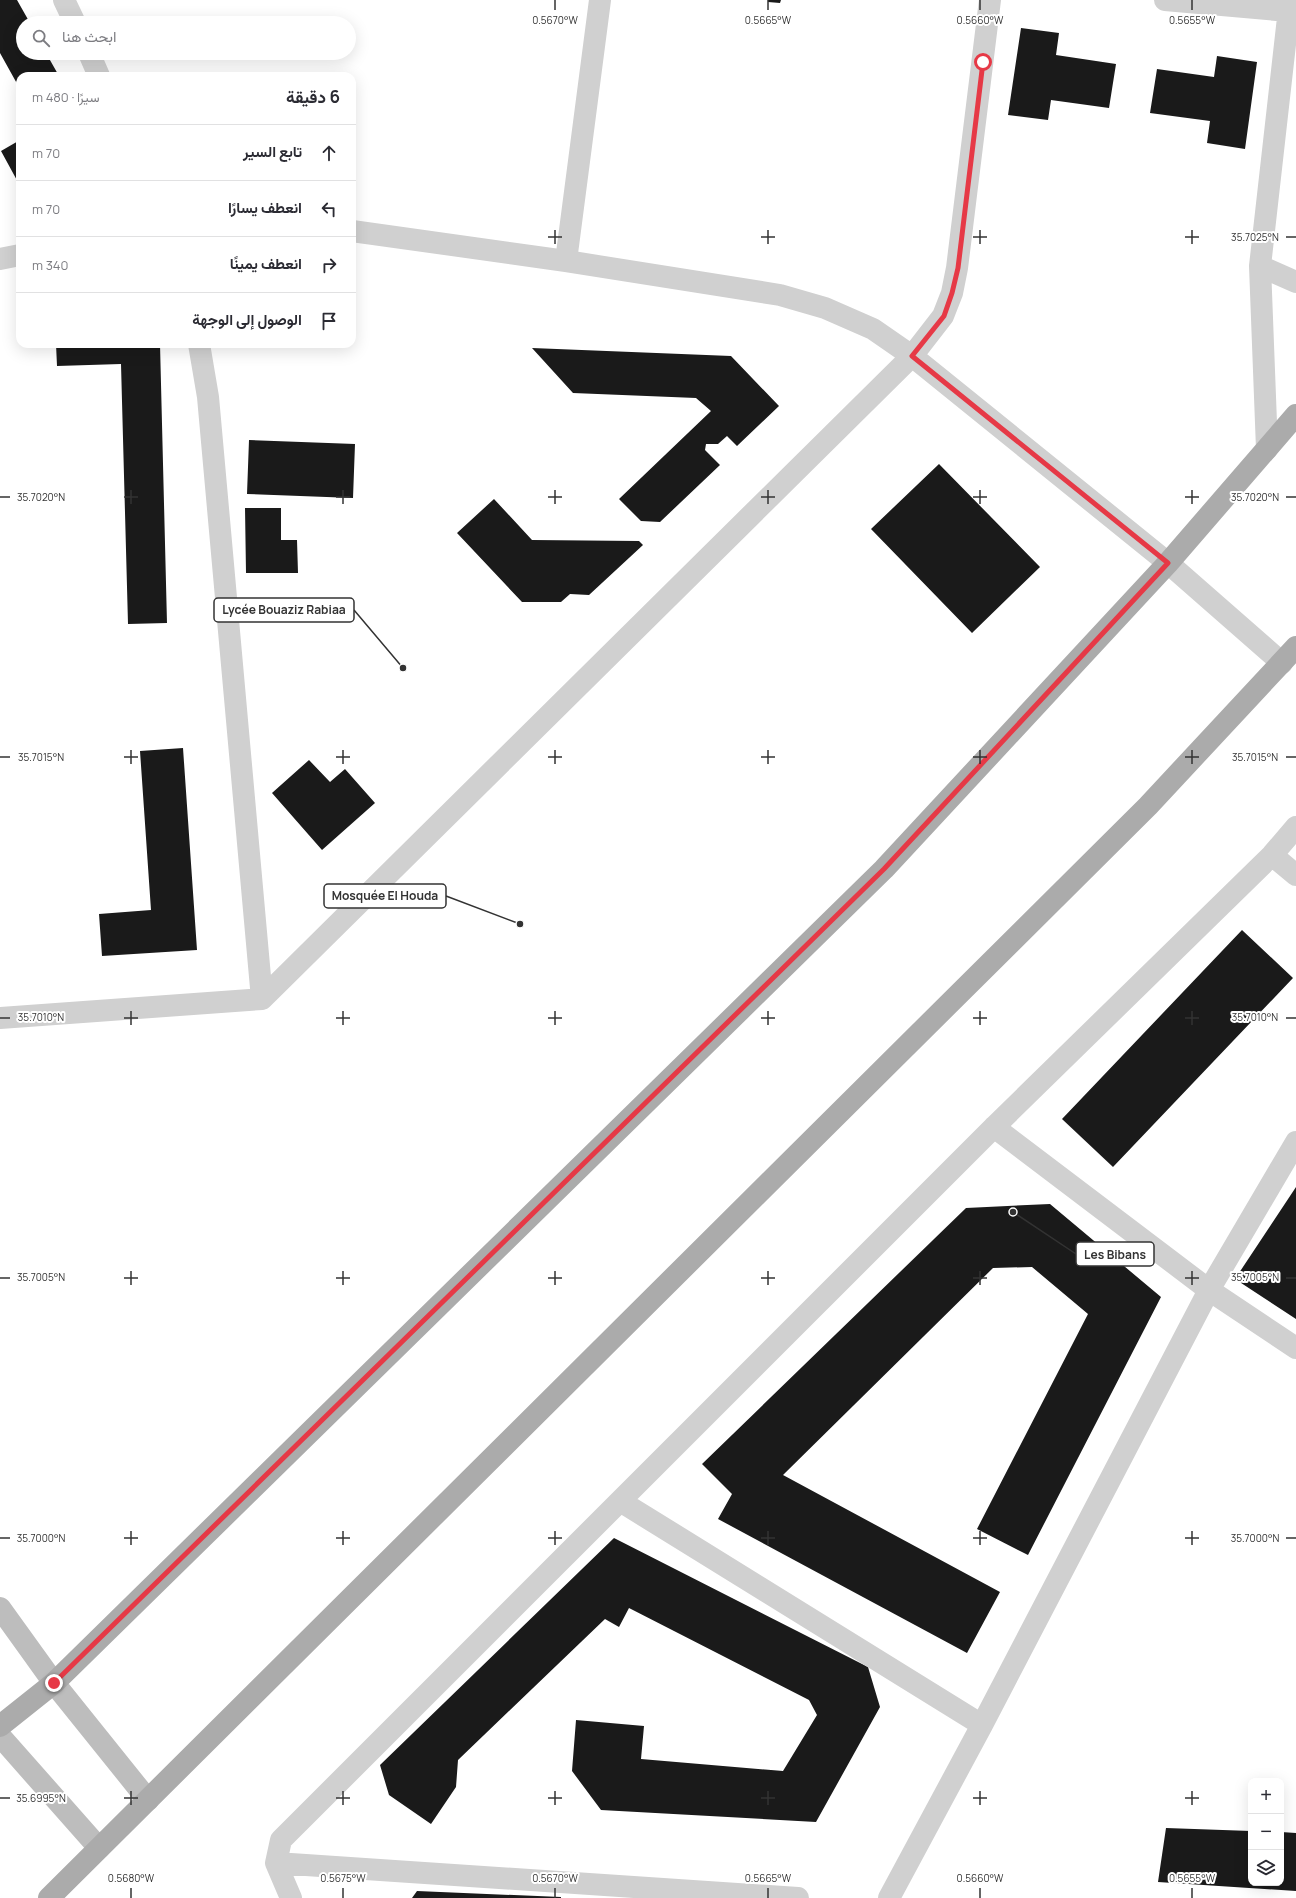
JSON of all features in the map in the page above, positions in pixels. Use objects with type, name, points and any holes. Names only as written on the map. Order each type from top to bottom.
[{"type":"main road","points":[[0,1726],[54,1683],[884,869],[1168,563],[1296,415]]},
{"type":"main road","points":[[49,1898],[1148,806],[1296,647]]},
{"type":"main road","points":[[0,1608],[54,1683],[148,1800]]},
{"type":"main road","points":[[0,1736],[99,1848]]},
{"type":"street","points":[[64,0],[72,16]]},
{"type":"street","points":[[566,261],[600,0]]},
{"type":"street","points":[[0,1018],[262,999],[912,356],[944,316],[952,293],[958,268],[990,0]]},
{"type":"street","points":[[1165,0],[1289,5],[1260,266],[1267,449]]},
{"type":"street","points":[[92,60],[97,72]]},
{"type":"street","points":[[356,232],[566,261],[780,295],[825,308],[873,329],[912,356],[1168,563],[1282,663]]},
{"type":"street","points":[[0,259],[16,256]]},
{"type":"street","points":[[1260,266],[1296,282]]},
{"type":"street","points":[[200,348],[208,397],[262,999]]},
{"type":"street","points":[[291,1898],[276,1863],[281,1840],[994,1127],[1272,855],[1296,827]]},
{"type":"street","points":[[1272,855],[1296,875]]},
{"type":"street","points":[[994,1127],[1209,1290],[1296,1348]]},
{"type":"street","points":[[889,1898],[982,1725],[1209,1290],[1296,1142]]},
{"type":"street","points":[[620,1501],[982,1725]]},
{"type":"street","points":[[276,1863],[722,1896],[798,1898]]},
{"type":"building","points":[[0,0],[17,0],[26,16],[16,16],[16,60],[50,60],[57,72],[16,72],[16,82],[0,53]]},
{"type":"building","points":[[768,0],[781,0],[780,3],[768,2]]},
{"type":"building","points":[[1021,28],[1059,33],[1056,55],[1116,64],[1109,108],[1051,100],[1048,120],[1008,115]]},
{"type":"building","points":[[1217,56],[1257,62],[1245,149],[1207,143],[1210,121],[1150,113],[1157,69],[1214,77]]},
{"type":"building","points":[[16,142],[16,178],[1,151]]},
{"type":"building","points":[[56,348],[160,348],[167,623],[128,624],[121,364],[57,366]]},
{"type":"building","points":[[532,348],[731,356],[779,406],[737,446],[727,436],[718,444],[706,444],[705,450],[720,465],[660,522],[641,521],[619,499],[711,411],[696,398],[573,393]]},
{"type":"building","points":[[249,440],[355,444],[353,498],[247,494]]},
{"type":"building","points":[[939,464],[1040,567],[972,633],[871,529]]},
{"type":"building","points":[[494,499],[532,540],[639,541],[643,545],[589,595],[570,594],[561,602],[522,602],[457,533]]},
{"type":"building","points":[[245,508],[281,508],[281,540],[297,540],[298,573],[246,573]]},
{"type":"building","points":[[183,748],[197,950],[102,956],[99,914],[151,910],[140,751]]},
{"type":"building","points":[[309,760],[330,782],[345,769],[375,803],[322,850],[272,793]]},
{"type":"building","points":[[1242,930],[1293,978],[1113,1167],[1062,1119]]},
{"type":"building","points":[[1296,1187],[1296,1319],[1235,1279]]},
{"type":"building","points":[[1050,1204],[1161,1297],[1028,1555],[977,1529],[1088,1314],[1032,1267],[993,1268],[783,1475],[1000,1592],[967,1653],[718,1519],[732,1494],[702,1464],[966,1208]]},
{"type":"building","points":[[614,1538],[868,1667],[880,1707],[816,1822],[601,1810],[572,1771],[576,1720],[644,1726],[641,1759],[783,1771],[817,1715],[809,1700],[629,1608],[619,1627],[605,1619],[458,1760],[456,1787],[431,1824],[389,1795],[380,1765]]},
{"type":"building","points":[[1166,1828],[1248,1831],[1248,1886],[1284,1886],[1284,1832],[1296,1833],[1296,1891],[1158,1882]]},
{"type":"building","points":[[417,1891],[561,1897],[561,1898],[412,1898]]},
{"type":"place","name":"Lycée Bouaziz Rabiaa","points":[[403,668]]},
{"type":"place","name":"Mosquée El Houda","points":[[520,924]]},
{"type":"place","name":"Les Bibans","points":[[1013,1212]]},
{"type":"route","points":[[54,1683],[884,869],[1168,563],[912,356],[944,316],[952,293],[958,268],[983,62]]}]
